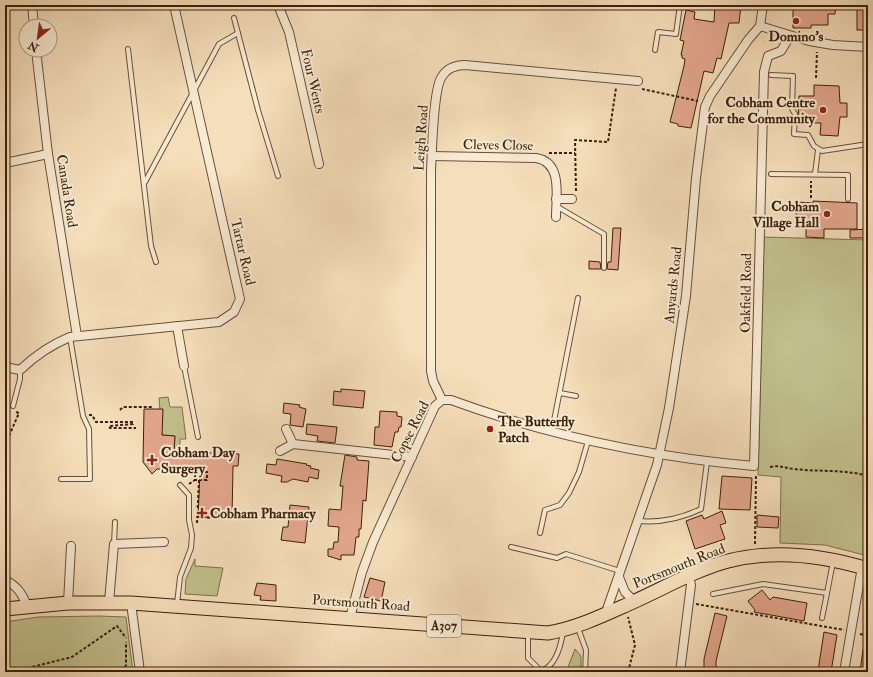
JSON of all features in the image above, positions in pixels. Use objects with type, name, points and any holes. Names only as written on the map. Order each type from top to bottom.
[{"type":"main road","name":"Portsmouth Road","points":[[5,609],[68,603],[109,602],[350,618],[528,633],[548,633],[564,630],[605,615],[689,576],[726,562],[755,556],[793,554],[834,560],[865,568]]},
{"type":"street","points":[[32,5],[33,18]]},
{"type":"street","name":"Tartar Road","points":[[20,370],[50,345],[74,336],[219,322],[234,312],[240,299],[174,5]]},
{"type":"street","name":"Four Wents","points":[[278,5],[288,32],[320,164]]},
{"type":"street","points":[[763,5],[760,26],[790,36],[817,42],[868,47]]},
{"type":"street","name":"Anyards Road","points":[[605,615],[638,521],[659,455],[675,375],[686,296],[697,171],[706,103],[748,40],[760,26]]},
{"type":"street","name":"Oakfield Road","points":[[754,466],[764,72],[768,56],[781,51],[790,36]]},
{"type":"street","name":"Canada Road","points":[[37,58],[48,154],[74,336]]},
{"type":"street","name":"Leigh Road","points":[[442,400],[433,381],[431,371],[432,156],[439,82],[444,74],[451,68],[465,65],[638,81]]},
{"type":"street","points":[[5,163],[48,154]]},
{"type":"street","name":"Cleves Close","points":[[432,156],[538,158],[546,161],[553,168],[555,178],[556,217]]},
{"type":"street","points":[[556,203],[572,199]]},
{"type":"street","points":[[177,326],[184,366]]},
{"type":"street","points":[[5,367],[20,370]]},
{"type":"street","name":"Copse Road","points":[[350,618],[362,572],[373,542],[435,406],[442,400],[451,400],[552,432],[588,441],[659,455]]},
{"type":"street","points":[[286,429],[293,444]]},
{"type":"street","points":[[280,451],[293,444],[412,457]]},
{"type":"street","points":[[659,455],[708,462],[754,466]]},
{"type":"street","points":[[109,602],[114,544],[164,542]]},
{"type":"street","points":[[68,603],[71,546]]},
{"type":"street","points":[[844,672],[851,631],[865,568]]},
{"type":"street","points":[[619,574],[626,592],[634,601]]},
{"type":"street","points":[[680,672],[691,585],[689,576]]},
{"type":"street","points":[[5,580],[16,586],[23,594],[28,606]]},
{"type":"street","points":[[131,603],[140,672]]},
{"type":"lane","points":[[655,50],[658,32],[676,34],[680,5]]},
{"type":"lane","points":[[234,18],[258,110],[278,176]]},
{"type":"lane","points":[[145,182],[219,44],[238,33]]},
{"type":"lane","points":[[128,49],[145,182],[151,246],[156,262]]},
{"type":"lane","points":[[771,75],[793,76],[792,109],[795,114],[794,134],[808,135],[818,150],[813,174]]},
{"type":"lane","points":[[818,150],[826,151],[868,144]]},
{"type":"lane","points":[[771,174],[848,175],[848,199]]},
{"type":"lane","points":[[556,203],[604,234],[604,268]]},
{"type":"lane","points":[[552,432],[578,298]]},
{"type":"lane","points":[[60,479],[90,479],[89,429],[84,416],[74,336]]},
{"type":"lane","points":[[184,366],[198,437]]},
{"type":"lane","points":[[12,406],[20,379],[20,370]]},
{"type":"lane","points":[[560,393],[576,396]]},
{"type":"lane","points":[[540,533],[545,510],[560,505],[574,484],[588,441]]},
{"type":"lane","points":[[638,521],[657,523],[688,515],[701,509],[708,462]]},
{"type":"lane","points":[[177,606],[179,582],[191,548],[192,535],[189,520],[189,495],[188,492],[180,485]]},
{"type":"lane","points":[[114,544],[116,522]]},
{"type":"lane","points":[[511,547],[557,558],[566,554],[619,574]]},
{"type":"lane","points":[[822,618],[834,560]]},
{"type":"lane","points":[[713,594],[763,584],[827,593]]},
{"type":"lane","points":[[578,625],[586,650],[585,672]]},
{"type":"lane","points":[[528,633],[528,658],[541,671],[546,670],[561,647],[564,630]]},
{"type":"path","points":[[816,78],[817,42]]},
{"type":"path","points":[[576,192],[576,140],[608,142],[618,79]]},
{"type":"path","points":[[638,81],[638,88],[706,103]]},
{"type":"path","points":[[538,158],[538,153],[576,153]]},
{"type":"path","points":[[811,198],[813,174]]},
{"type":"path","points":[[5,445],[19,413],[10,410],[12,406]]},
{"type":"path","points":[[120,410],[122,407],[152,407]]},
{"type":"path","points":[[84,416],[92,415],[96,422],[133,422],[133,424],[110,426],[110,428]]},
{"type":"path","points":[[106,421],[110,428]]},
{"type":"path","points":[[110,428],[136,428]]},
{"type":"path","points":[[770,467],[780,465],[794,469],[849,472],[868,476]]},
{"type":"path","points":[[754,466],[756,475],[755,556]]},
{"type":"path","points":[[189,484],[195,480],[207,480],[207,472],[195,472],[195,480]]},
{"type":"path","points":[[197,521],[199,480]]},
{"type":"path","points":[[198,517],[215,518],[215,516]]},
{"type":"path","points":[[688,603],[851,631],[868,636]]},
{"type":"path","points":[[628,617],[635,645],[628,672]]},
{"type":"path","points":[[19,672],[20,670],[72,657],[116,626],[126,637],[126,665],[124,672]]},
{"type":"shaded area","points":[[764,237],[868,240],[868,556],[825,545],[780,543],[781,477],[758,475]]},
{"type":"shaded area","points":[[168,397],[170,407],[182,407],[186,439],[180,439],[180,452],[174,452],[175,436],[162,435],[159,398]]},
{"type":"shaded area","points":[[195,559],[195,566],[223,568],[217,596],[185,594],[186,579]]},
{"type":"shaded area","points":[[38,617],[126,617],[133,672],[5,672],[5,622]]},
{"type":"shaded area","points":[[575,649],[581,656],[581,672],[566,672]]},
{"type":"building","points":[[715,5],[741,5],[739,23],[729,23],[721,59],[717,58],[713,73],[704,71],[691,128],[678,126],[678,124],[670,122],[685,59],[682,58],[681,55],[684,41],[680,40],[686,10],[695,12],[694,19],[714,22]]},
{"type":"building","points":[[793,5],[836,5],[835,14],[828,14],[828,25],[811,25],[811,28],[793,28]]},
{"type":"building","points":[[857,5],[868,5],[868,30],[857,30]]},
{"type":"building","name":"Cobham Centre for the Community","points":[[814,85],[839,86],[840,103],[847,103],[847,117],[840,117],[838,136],[820,135],[821,123],[798,123],[799,96],[814,96]]},
{"type":"building","name":"Cobham Village Hall","points":[[813,201],[857,203],[857,229],[824,229],[824,238],[806,237],[806,225],[796,225],[796,202],[813,203]]},
{"type":"building","points":[[613,228],[621,228],[618,270],[607,269],[608,262],[611,262]]},
{"type":"building","points":[[868,229],[868,238],[850,238],[850,230]]},
{"type":"building","points":[[589,261],[600,262],[601,269],[589,269]]},
{"type":"building","points":[[341,389],[365,391],[363,408],[333,405],[334,391],[341,392]]},
{"type":"building","points":[[284,403],[300,405],[299,407],[306,409],[303,427],[290,425],[291,414],[283,413]]},
{"type":"building","points":[[144,409],[163,409],[162,435],[175,436],[174,451],[239,454],[238,466],[233,466],[232,518],[198,517],[200,472],[190,474],[185,470],[157,469],[152,474],[143,462]]},
{"type":"building","points":[[380,411],[397,412],[397,416],[402,417],[401,427],[399,427],[398,432],[395,432],[392,447],[374,445],[375,427],[379,427]]},
{"type":"building","points":[[307,424],[337,427],[335,443],[317,441],[318,436],[306,434]]},
{"type":"building","points":[[345,455],[357,457],[357,460],[369,461],[366,501],[363,500],[361,529],[359,529],[359,537],[356,537],[354,555],[341,555],[341,560],[328,556],[328,549],[333,549],[334,542],[338,542],[339,527],[328,526],[329,509],[341,510],[343,486],[340,486]]},
{"type":"building","points":[[277,459],[307,464],[306,465],[311,466],[310,468],[319,470],[318,479],[309,477],[308,482],[293,479],[287,482],[281,482],[282,476],[266,473],[267,464],[276,465]]},
{"type":"building","points":[[722,476],[752,478],[750,510],[719,509]]},
{"type":"building","points":[[290,505],[309,507],[305,543],[281,540],[283,527],[288,527]]},
{"type":"building","points":[[722,511],[726,523],[720,525],[725,539],[695,549],[686,521],[702,515],[704,519]]},
{"type":"building","points":[[757,515],[779,517],[778,528],[757,527]]},
{"type":"building","points":[[370,578],[385,582],[381,601],[364,597]]},
{"type":"building","points":[[257,583],[276,585],[276,601],[260,600],[261,596],[254,595]]},
{"type":"building","points":[[762,590],[770,600],[773,597],[807,603],[804,621],[754,612],[755,610],[748,601]]},
{"type":"building","points":[[715,613],[727,616],[716,661],[716,672],[704,672],[704,659]]},
{"type":"building","points":[[824,632],[837,635],[831,672],[818,671]]},
{"type":"building","points":[[863,649],[868,649],[868,672],[860,672]]},
{"type":"place","name":"Domino's","points":[[796,21]]},
{"type":"place","name":"Cobham Centre for the Community","points":[[823,110]]},
{"type":"place","name":"Cobham Village Hall","points":[[827,214]]},
{"type":"place","name":"The Butterfly Patch","points":[[490,429]]},
{"type":"place","name":"Cobham Day Surgery","points":[[152,460]]},
{"type":"place","name":"Cobham Pharmacy","points":[[202,513]]}]
